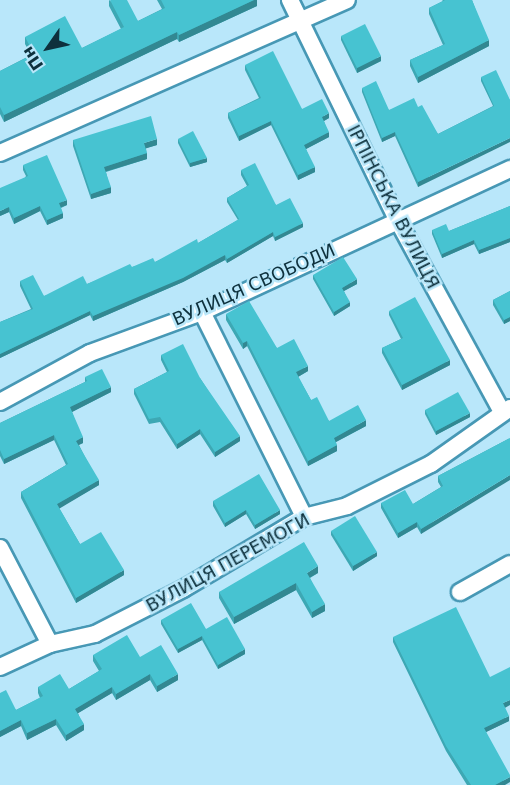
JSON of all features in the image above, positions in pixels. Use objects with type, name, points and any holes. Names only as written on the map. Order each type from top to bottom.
[{"type":"street","name":"ІРПІНСЬКА ВУЛИЦЯ","points":[[290,0],[398,221],[506,410]]},
{"type":"street","points":[[0,153],[347,0]]},
{"type":"street","name":"ВУЛИЦЯ СВОБОДИ","points":[[0,402],[90,353],[202,312],[510,170]]},
{"type":"street","points":[[202,312],[304,517]]},
{"type":"street","name":"ВУЛИЦЯ ПЕРЕМОГИ","points":[[0,667],[50,644],[95,634],[183,589],[304,517],[347,506],[431,464],[506,410]]},
{"type":"street","points":[[0,548],[50,644]]},
{"type":"street","points":[[460,592],[510,564]]},
{"type":"building","points":[[110,0],[127,0],[138,21],[165,8],[161,0],[254,0],[179,35],[177,32],[4,115],[0,107],[0,71],[34,54],[25,37],[65,16],[82,48],[124,27]]},
{"type":"building","points":[[445,0],[472,0],[489,40],[418,77],[410,60],[445,44],[429,8]]},
{"type":"building","points":[[365,24],[381,56],[357,68],[341,36]]},
{"type":"building","points":[[273,51],[302,109],[322,99],[329,113],[322,117],[329,132],[304,145],[315,167],[298,175],[271,121],[239,136],[228,113],[261,98],[245,65]]},
{"type":"building","points":[[496,70],[510,100],[510,138],[418,182],[395,132],[382,138],[362,88],[376,81],[389,110],[414,98],[418,107],[422,105],[438,134],[494,106],[481,77]]},
{"type":"building","points":[[151,116],[157,139],[144,143],[147,153],[104,167],[111,187],[91,194],[73,140]]},
{"type":"building","points":[[193,131],[207,158],[190,163],[178,139]]},
{"type":"building","points":[[47,155],[67,200],[59,203],[63,213],[47,220],[40,206],[14,218],[9,207],[0,211],[0,188],[28,176],[23,165]]},
{"type":"building","points":[[255,163],[276,205],[290,198],[303,223],[275,237],[273,232],[227,259],[225,255],[183,278],[93,316],[90,311],[0,354],[0,322],[33,309],[20,281],[33,275],[44,296],[83,276],[87,284],[130,264],[132,267],[153,258],[155,262],[197,239],[198,243],[239,219],[227,198],[249,185],[241,170]]},
{"type":"building","points":[[510,206],[510,238],[479,250],[474,240],[442,254],[432,230],[446,224],[449,231]]},
{"type":"building","points":[[343,257],[357,279],[342,288],[350,302],[334,312],[313,275]]},
{"type":"building","points":[[510,291],[510,317],[504,320],[493,300]]},
{"type":"building","points":[[415,297],[450,360],[402,385],[382,348],[403,338],[389,311]]},
{"type":"building","points":[[249,301],[277,348],[294,339],[308,366],[296,372],[311,400],[317,397],[329,421],[358,405],[366,420],[334,438],[337,445],[308,461],[247,341],[243,343],[226,314]]},
{"type":"building","points":[[183,344],[200,378],[240,436],[215,452],[200,429],[177,444],[160,417],[149,419],[134,389],[169,371],[161,355]]},
{"type":"building","points":[[102,369],[111,387],[70,407],[83,437],[76,441],[99,480],[57,504],[80,544],[101,532],[124,570],[76,598],[21,492],[68,464],[54,435],[4,459],[0,450],[0,423],[87,381],[85,377]]},
{"type":"building","points":[[458,392],[470,413],[436,431],[425,410]]},
{"type":"building","points":[[510,438],[510,475],[421,529],[417,522],[398,533],[381,503],[405,490],[413,504],[443,486],[438,476]]},
{"type":"building","points":[[259,474],[280,510],[255,525],[246,510],[225,523],[213,501]]},
{"type":"building","points":[[355,516],[377,552],[353,566],[331,531]]},
{"type":"building","points":[[304,542],[318,566],[307,573],[325,604],[312,612],[296,583],[234,617],[219,592]]},
{"type":"building","points":[[191,603],[206,629],[227,617],[245,649],[218,665],[202,636],[178,649],[161,620]]},
{"type":"building","points":[[456,607],[490,677],[510,667],[510,700],[503,703],[509,716],[484,728],[510,775],[495,785],[471,785],[446,746],[393,637]]},
{"type":"building","points":[[127,635],[140,657],[161,645],[178,674],[157,686],[150,674],[116,694],[112,687],[75,709],[84,724],[66,735],[56,719],[27,733],[21,720],[0,731],[0,693],[6,690],[16,710],[43,696],[38,687],[60,674],[69,689],[102,669],[93,655]]}]
